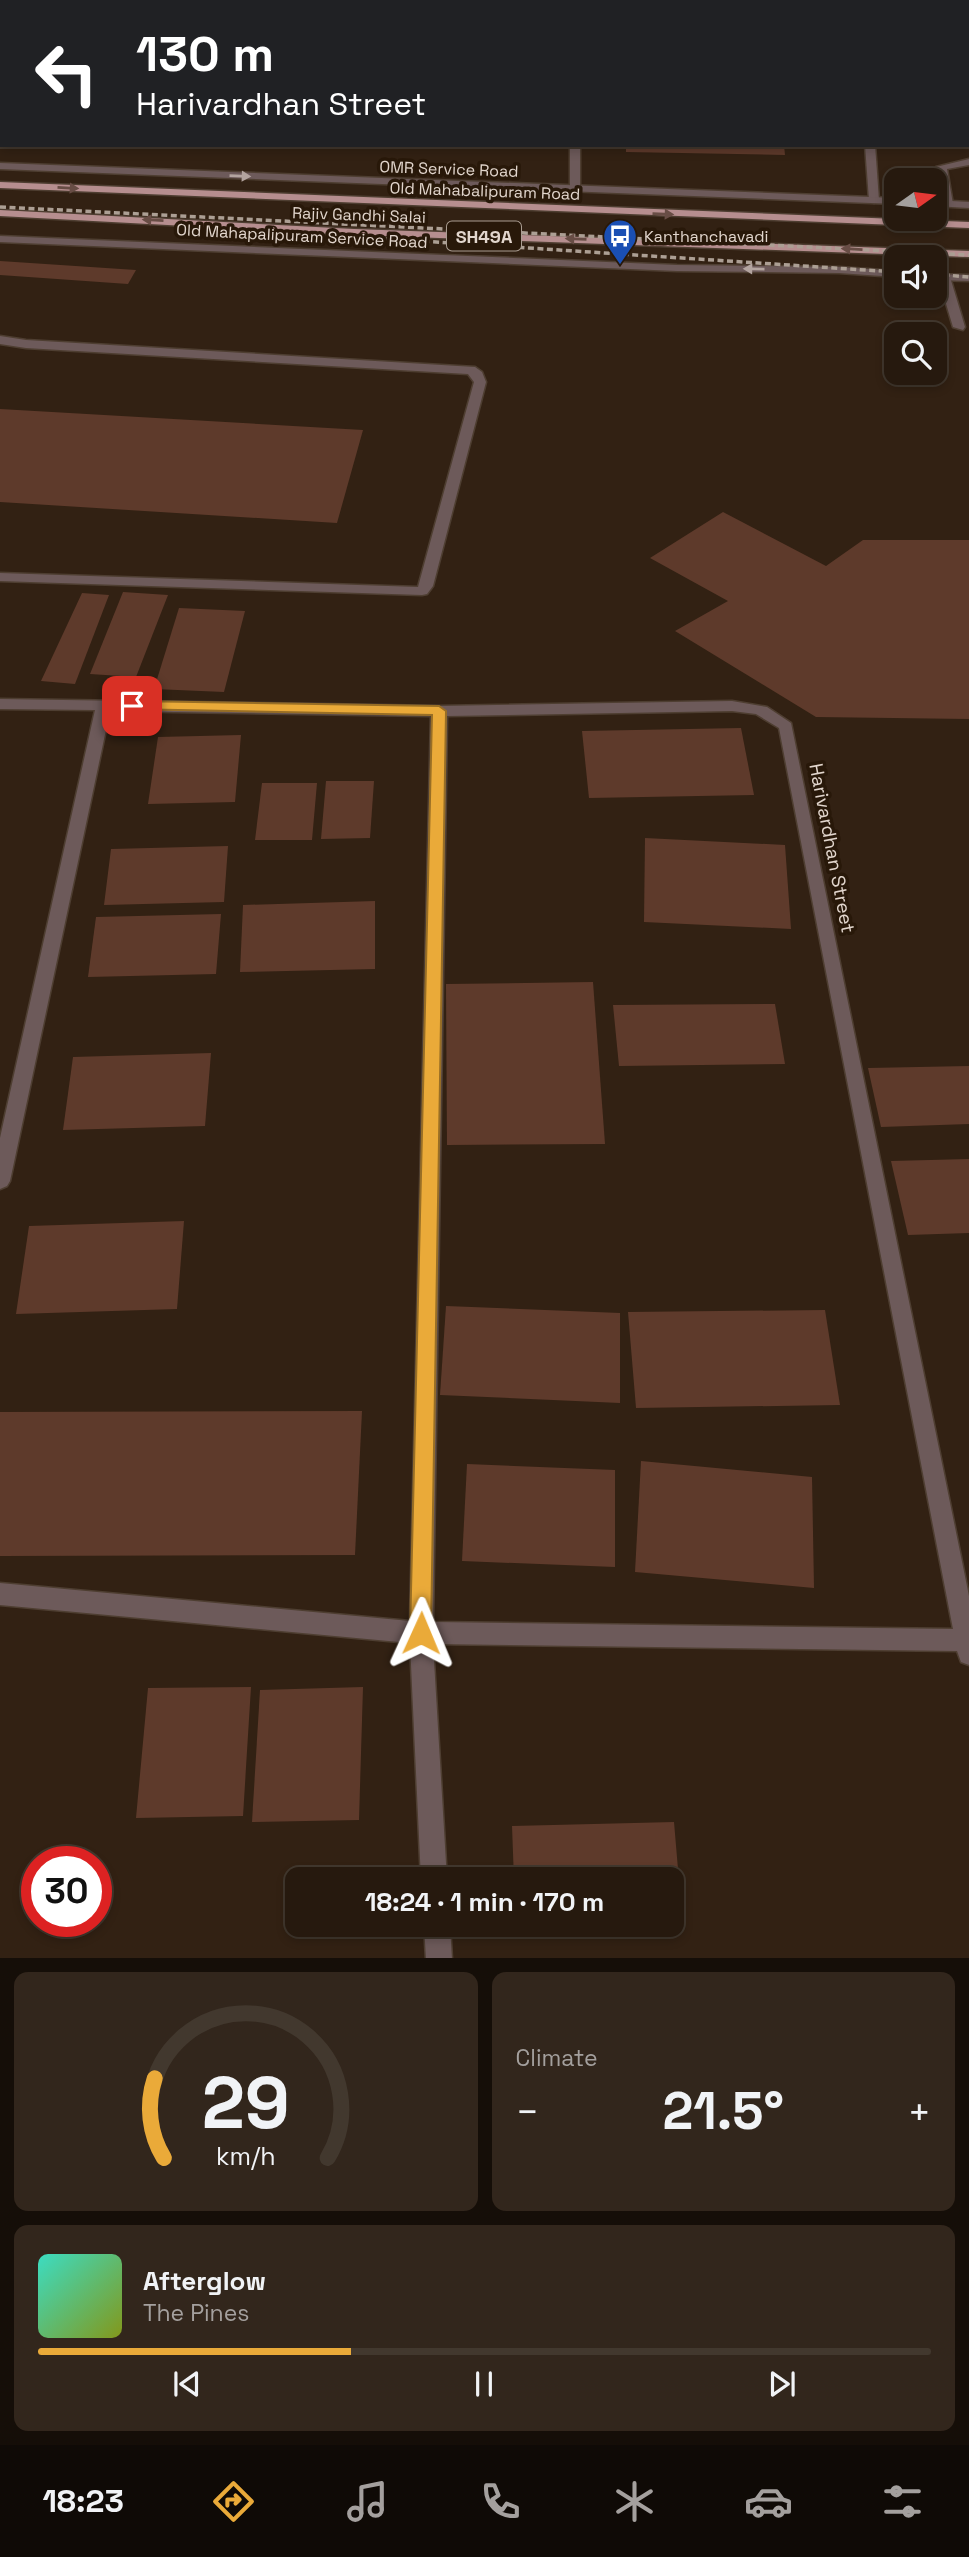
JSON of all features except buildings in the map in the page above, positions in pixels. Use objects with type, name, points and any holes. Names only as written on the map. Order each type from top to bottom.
[{"type":"main road","name":"Old Mahabalipuram Road","points":[[0,185],[969,225]]},
{"type":"main road","name":"Rajiv Gandhi Salai","points":[[0,213],[354,232],[734,243],[969,254]]},
{"type":"street","points":[[575,147],[575,190]]},
{"type":"street","points":[[870,147],[874,200]]},
{"type":"street","points":[[969,162],[941,167],[948,204],[969,205]]},
{"type":"street","name":"OMR Service Road","points":[[0,166],[884,200]]},
{"type":"street","name":"Old Mahapalipuram Service Road","points":[[0,239],[663,268],[839,270],[884,273]]},
{"type":"street","points":[[947,277],[969,278]]},
{"type":"street","points":[[947,297],[959,327]]},
{"type":"street","points":[[0,340],[26,344],[471,370],[478,375],[480,382],[426,586],[422,591],[0,577]]},
{"type":"street","name":"Harivardhan Street","points":[[0,704],[439,711],[755,707],[775,715],[786,726],[967,1647]]},
{"type":"street","points":[[0,1181],[104,705]]},
{"type":"street","points":[[433,1867],[421,1633],[439,711]]},
{"type":"street","points":[[0,1594],[421,1633],[967,1647]]},
{"type":"street","points":[[438,1937],[439,1958]]},
{"type":"railway","points":[[0,207],[969,255]]},
{"type":"railway","points":[[253,230],[884,271]]},
{"type":"railway","points":[[947,275],[969,277]]},
{"type":"place","name":"Kanthanchavadi","points":[[620,266]]},
{"type":"route","points":[[132,706],[439,711],[421,1633]]}]
